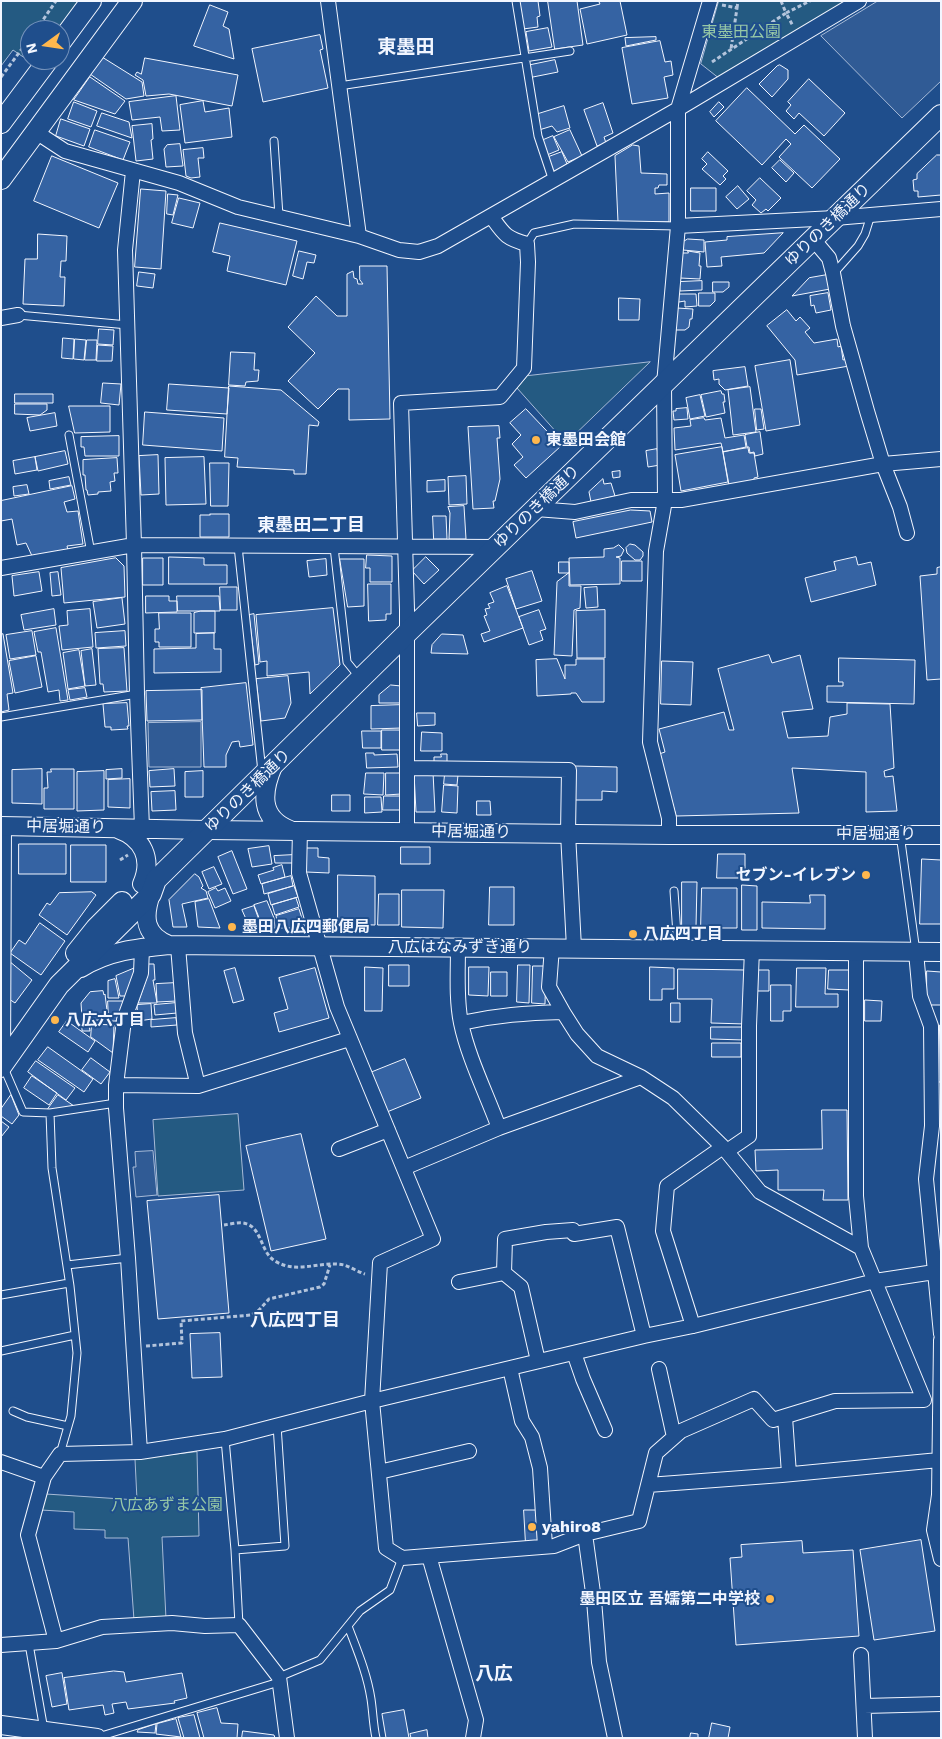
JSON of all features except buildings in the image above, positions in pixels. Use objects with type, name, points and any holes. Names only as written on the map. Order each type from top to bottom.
[{"type":"main road","points":[[70,30],[91,1]]},
{"type":"main road","points":[[1,179],[132,1]]},
{"type":"main road","points":[[1,123],[41,70]]},
{"type":"main road","name":"ゆりのき橋通り","points":[[59,985],[150,886],[495,547],[941,115]]},
{"type":"main road","name":"八広はなみずき通り","points":[[2,1066],[59,985]]},
{"type":"street","points":[[328,1],[359,236]]},
{"type":"street","points":[[669,835],[669,818],[650,742],[656,551],[665,500],[664,384],[678,226],[678,109],[710,1]]},
{"type":"street","points":[[36,132],[66,151],[133,172],[179,183],[238,207],[359,236],[399,250],[419,252],[438,246],[553,181],[859,1]]},
{"type":"street","points":[[133,172],[125,250],[134,545],[136,694],[142,828]]},
{"type":"street","points":[[678,226],[835,218],[941,209]]},
{"type":"street","points":[[407,831],[406,547],[401,403],[500,396],[524,368],[527,244],[506,236],[491,216]]},
{"type":"street","points":[[813,239],[829,258],[843,326],[883,464],[900,507],[906,533]]},
{"type":"street","points":[[1,318],[18,315]]},
{"type":"street","points":[[536,509],[576,512],[631,500],[681,500],[883,464],[941,459]]},
{"type":"street","points":[[1,568],[134,545],[495,547]]},
{"type":"street","points":[[407,768],[570,770],[568,833],[574,948]]},
{"type":"street","points":[[268,772],[265,799],[268,810],[273,819],[282,826],[295,830],[299,874],[318,946],[337,1007],[433,1239],[380,1263],[372,1400],[386,1548],[402,1558],[554,1546],[585,1534],[639,1521],[656,1453],[681,1431],[754,1399],[773,1420],[835,1401],[924,1400],[861,1248],[856,1196],[856,951]]},
{"type":"street","points":[[2,826],[2,1066]]},
{"type":"street","name":"中居堀通り","points":[[2,826],[669,835],[941,834]]},
{"type":"street","points":[[116,828],[128,833],[140,843],[146,866],[146,876],[150,886],[146,910],[147,923],[156,938],[173,946],[185,1033],[198,1086]]},
{"type":"street","name":"八広はなみずき通り","points":[[59,985],[75,971],[107,955],[142,948],[173,946],[752,949],[941,952]]},
{"type":"street","points":[[458,947],[461,1023],[467,1045],[499,1128]]},
{"type":"street","points":[[140,1452],[116,1085],[124,1020],[141,973],[142,948]]},
{"type":"street","points":[[552,948],[549,987],[577,1034],[598,1056],[641,1077],[673,1098],[725,1149],[760,1192],[861,1248]]},
{"type":"street","points":[[693,1326],[663,1230],[667,1186],[749,1136],[749,1026],[752,949]]},
{"type":"street","points":[[916,952],[920,996],[931,1026],[932,1126],[926,1179],[935,1218],[941,1334]]},
{"type":"street","points":[[461,1023],[518,1013],[563,1012]]},
{"type":"street","points":[[116,1085],[198,1086],[349,1039]]},
{"type":"street","points":[[404,1168],[499,1128],[641,1077]]},
{"type":"street","points":[[339,1149],[388,1130]]},
{"type":"street","points":[[504,1274],[505,1239],[546,1232],[573,1230],[574,1234],[617,1227],[644,1336]]},
{"type":"street","points":[[56,1641],[28,1535],[44,1477],[60,1454],[140,1452],[225,1439],[372,1400],[693,1326],[875,1280],[938,1271]]},
{"type":"street","points":[[459,1282],[504,1274],[521,1287],[538,1361]]},
{"type":"street","points":[[941,1340],[939,1495],[934,1530],[941,1559]]},
{"type":"street","points":[[574,1352],[583,1379],[605,1430]]},
{"type":"street","points":[[510,1368],[522,1421],[532,1437],[540,1468],[545,1546]]},
{"type":"street","points":[[659,1369],[674,1437]]},
{"type":"street","points":[[785,1417],[789,1474]]},
{"type":"street","points":[[379,1472],[469,1451]]},
{"type":"street","points":[[648,1485],[939,1460]]},
{"type":"street","points":[[1,1462],[44,1477]]},
{"type":"street","points":[[585,1534],[594,1600],[599,1662],[615,1738]]},
{"type":"street","points":[[429,1556],[476,1720],[474,1738]]},
{"type":"street","points":[[1,1645],[56,1641],[102,1627],[172,1623],[205,1626],[239,1626],[279,1679],[287,1738]]},
{"type":"street","points":[[861,1655],[865,1738]]},
{"type":"street","points":[[864,1706],[941,1704]]},
{"type":"street","points":[[1,1725],[68,1736],[97,1738]]},
{"type":"lane","points":[[516,1],[538,136],[553,181]]},
{"type":"lane","points":[[339,86],[570,51]]},
{"type":"lane","points":[[274,141],[278,216]]},
{"type":"lane","points":[[833,273],[858,246],[865,234],[870,215]]},
{"type":"lane","points":[[527,244],[534,233],[574,224],[678,226]]},
{"type":"lane","points":[[18,315],[128,325]]},
{"type":"lane","points":[[69,435],[90,553]]},
{"type":"lane","points":[[238,546],[268,772]]},
{"type":"lane","points":[[334,547],[347,662],[361,679]]},
{"type":"lane","points":[[1,717],[136,694]]},
{"type":"lane","points":[[900,834],[916,952]]},
{"type":"lane","points":[[674,891],[678,949]]},
{"type":"lane","points":[[2,1066],[23,1112],[50,1113],[116,1103]]},
{"type":"lane","points":[[50,1113],[52,1168],[77,1353],[71,1416],[60,1454]]},
{"type":"lane","points":[[66,1265],[128,1258]]},
{"type":"lane","points":[[1,1295],[69,1283]]},
{"type":"lane","points":[[1,1351],[75,1335]]},
{"type":"lane","points":[[924,1400],[931,1402],[940,1409]]},
{"type":"lane","points":[[13,1411],[26,1417],[68,1426]]},
{"type":"lane","points":[[235,1550],[285,1546],[277,1425]]},
{"type":"lane","points":[[225,1439],[235,1550],[239,1626]]},
{"type":"lane","points":[[97,1738],[279,1679],[320,1660],[360,1611],[390,1590],[402,1558]]},
{"type":"lane","points":[[348,1626],[364,1669],[371,1699],[376,1738]]},
{"type":"lane","points":[[29,1644],[47,1733]]},
{"type":"path","points":[[43,20],[56,1]]},
{"type":"path","points":[[731,50],[738,1]]},
{"type":"path","points":[[781,1],[800,37]]},
{"type":"path","points":[[712,62],[786,13],[810,1]]},
{"type":"path","points":[[725,6],[737,8]]},
{"type":"path","points":[[1,77],[20,51]]},
{"type":"path","points":[[224,1225],[246,1223],[251,1226],[266,1253],[284,1265],[296,1267],[345,1265],[363,1274],[369,1274]]},
{"type":"path","points":[[134,1346],[182,1343],[181,1322],[251,1315],[259,1310],[269,1299],[320,1288],[324,1284],[330,1265]]},
{"type":"green space","points":[[1,1],[82,1],[68,20],[20,20],[20,55],[13,50],[1,66]]},
{"type":"green space","name":"東墨田公園","points":[[719,1],[848,1],[720,79],[701,64]]},
{"type":"green space","points":[[650,362],[566,443],[517,388],[527,376]]},
{"type":"green space","points":[[238,1114],[244,1190],[158,1196],[153,1120]]},
{"type":"green space","name":"八広あずま公園","points":[[197,1452],[199,1536],[162,1537],[166,1619],[134,1620],[128,1538],[105,1538],[105,1530],[74,1529],[74,1512],[41,1510],[46,1494],[137,1500],[135,1459]]},
{"type":"shaded area","points":[[878,1],[941,1],[941,81],[902,118],[821,36]]},
{"type":"shaded area","points":[[201,722],[201,767],[149,767],[148,723]]},
{"type":"shaded area","points":[[153,1151],[157,1195],[136,1197],[133,1167],[136,1167],[135,1152]]},
{"type":"place","name":"東墨田会館","points":[[536,440]]},
{"type":"place","name":"セブン-イレブン","points":[[866,875]]},
{"type":"place","name":"墨田八広四郵便局","points":[[232,927]]},
{"type":"place","name":"八広四丁目","points":[[633,934]]},
{"type":"place","name":"八広六丁目","points":[[55,1020]]},
{"type":"place","name":"yahiro8","points":[[532,1527]]},
{"type":"place","name":"墨田区立 吾嬬第二中学校","points":[[770,1599]]},
{"type":"district","name":"東墨田","points":[[406,47]]},
{"type":"district","name":"東墨田二丁目","points":[[311,526]]},
{"type":"district","name":"八広四丁目","points":[[295,1321]]},
{"type":"district","name":"八広","points":[[494,1674]]}]
